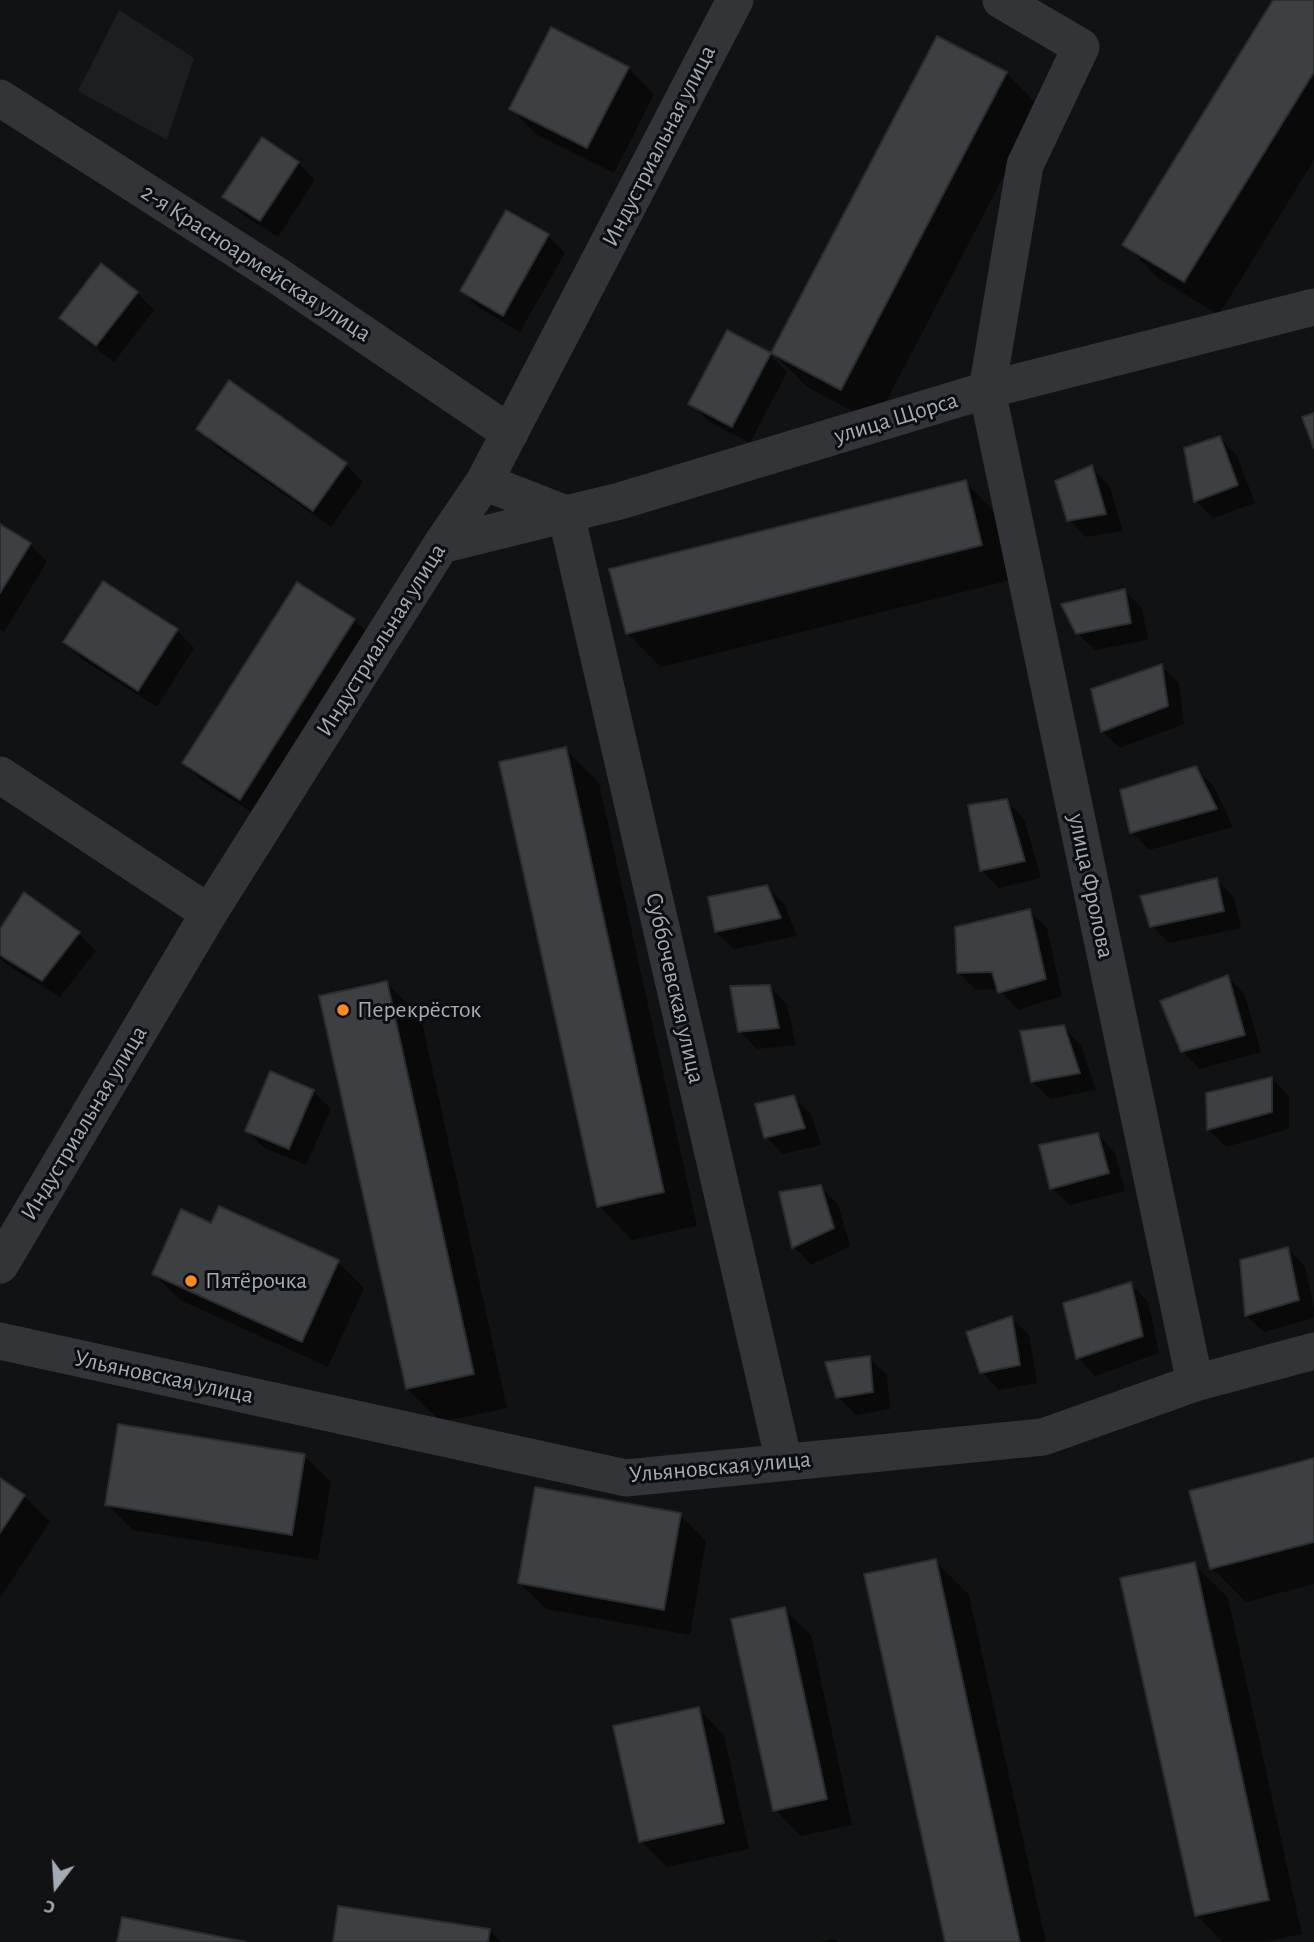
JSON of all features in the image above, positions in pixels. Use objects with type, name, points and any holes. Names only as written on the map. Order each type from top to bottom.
[{"type":"street","points":[[987,390],[1025,165],[1081,47],[1001,0]]},
{"type":"street","name":"Индустриальная улица","points":[[0,1265],[209,913],[441,545],[484,482],[724,4]]},
{"type":"street","name":"2-я Красноармейская улица","points":[[0,97],[278,276],[510,433]]},
{"type":"street","name":"улица Щорса","points":[[441,545],[621,501],[987,390],[1314,307]]},
{"type":"street","name":"улица Фролова","points":[[987,390],[1195,1382]]},
{"type":"street","points":[[484,482],[566,514]]},
{"type":"street","name":"Суббочевская улица","points":[[566,514],[785,1462]]},
{"type":"street","points":[[0,775],[209,913]]},
{"type":"street","name":"Ульяновская улица","points":[[0,1341],[626,1478],[1042,1437],[1195,1382],[1314,1350]]},
{"type":"shaded area","points":[[119,10],[194,58],[167,140],[78,91]]},
{"type":"building","points":[[1273,0],[1314,0],[1314,72],[1184,282],[1122,245]]},
{"type":"building","points":[[551,27],[629,67],[587,148],[509,109]]},
{"type":"building","points":[[937,36],[1007,72],[841,390],[771,353]]},
{"type":"building","points":[[262,137],[299,162],[260,221],[222,197]]},
{"type":"building","points":[[506,210],[549,234],[503,316],[460,291]]},
{"type":"building","points":[[101,263],[138,292],[96,346],[59,318]]},
{"type":"building","points":[[727,330],[771,353],[732,427],[688,404]]},
{"type":"building","points":[[229,380],[347,463],[313,511],[196,429]]},
{"type":"building","points":[[1314,413],[1314,449],[1302,417]]},
{"type":"building","points":[[1220,436],[1238,485],[1194,502],[1184,448]]},
{"type":"building","points":[[1092,465],[1106,514],[1067,521],[1055,481]]},
{"type":"building","points":[[966,480],[982,545],[626,634],[609,569]]},
{"type":"building","points":[[0,524],[31,543],[0,593]]},
{"type":"building","points":[[103,581],[178,629],[138,691],[63,642]]},
{"type":"building","points":[[297,582],[355,619],[240,800],[182,763]]},
{"type":"building","points":[[1125,589],[1131,623],[1076,634],[1061,604]]},
{"type":"building","points":[[1162,664],[1168,706],[1101,732],[1091,689]]},
{"type":"building","points":[[566,747],[664,1192],[597,1207],[499,762]]},
{"type":"building","points":[[1196,766],[1217,809],[1130,833],[1120,790]]},
{"type":"building","points":[[1007,799],[1025,861],[980,871],[968,805]]},
{"type":"building","points":[[1217,878],[1224,911],[1150,927],[1140,896]]},
{"type":"building","points":[[767,885],[781,918],[715,932],[708,897]]},
{"type":"building","points":[[24,892],[80,932],[42,981],[0,955],[0,929]]},
{"type":"building","points":[[1030,909],[1046,979],[998,993],[992,972],[957,973],[955,927]]},
{"type":"building","points":[[1228,975],[1245,1035],[1181,1052],[1160,1001]]},
{"type":"building","points":[[387,981],[474,1374],[406,1389],[319,996]]},
{"type":"building","points":[[770,985],[779,1028],[738,1032],[730,986]]},
{"type":"building","points":[[1064,1025],[1080,1073],[1031,1082],[1020,1031]]},
{"type":"building","points":[[270,1071],[314,1090],[289,1149],[245,1131]]},
{"type":"building","points":[[1272,1077],[1272,1112],[1207,1130],[1206,1093]]},
{"type":"building","points":[[794,1095],[805,1128],[764,1138],[755,1104]]},
{"type":"building","points":[[1098,1133],[1109,1173],[1050,1189],[1039,1145]]},
{"type":"building","points":[[821,1185],[834,1228],[792,1248],[779,1192]]},
{"type":"building","points":[[219,1206],[339,1260],[302,1342],[152,1274],[181,1209],[211,1223]]},
{"type":"building","points":[[1288,1247],[1299,1300],[1245,1316],[1240,1260]]},
{"type":"building","points":[[1131,1282],[1143,1336],[1076,1359],[1063,1303]]},
{"type":"building","points":[[1012,1316],[1020,1365],[980,1373],[966,1332]]},
{"type":"building","points":[[870,1356],[873,1392],[836,1398],[825,1362]]},
{"type":"building","points":[[118,1424],[305,1454],[292,1535],[105,1505]]},
{"type":"building","points":[[1314,1458],[1314,1542],[1210,1569],[1189,1491]]},
{"type":"building","points":[[0,1478],[25,1495],[0,1533]]},
{"type":"building","points":[[535,1487],[681,1513],[664,1610],[518,1583]]},
{"type":"building","points":[[936,1559],[1020,1942],[945,1942],[864,1574]]},
{"type":"building","points":[[1195,1562],[1269,1900],[1195,1916],[1120,1578]]},
{"type":"building","points":[[785,1607],[827,1799],[773,1811],[731,1619]]},
{"type":"building","points":[[699,1707],[724,1823],[639,1842],[613,1726]]},
{"type":"building","points":[[338,1906],[490,1929],[488,1942],[333,1942]]},
{"type":"building","points":[[122,1917],[246,1942],[117,1942]]},
{"type":"place","name":"Перекрёсток","points":[[343,1010]]},
{"type":"place","name":"Пятёрочка","points":[[191,1281]]}]
